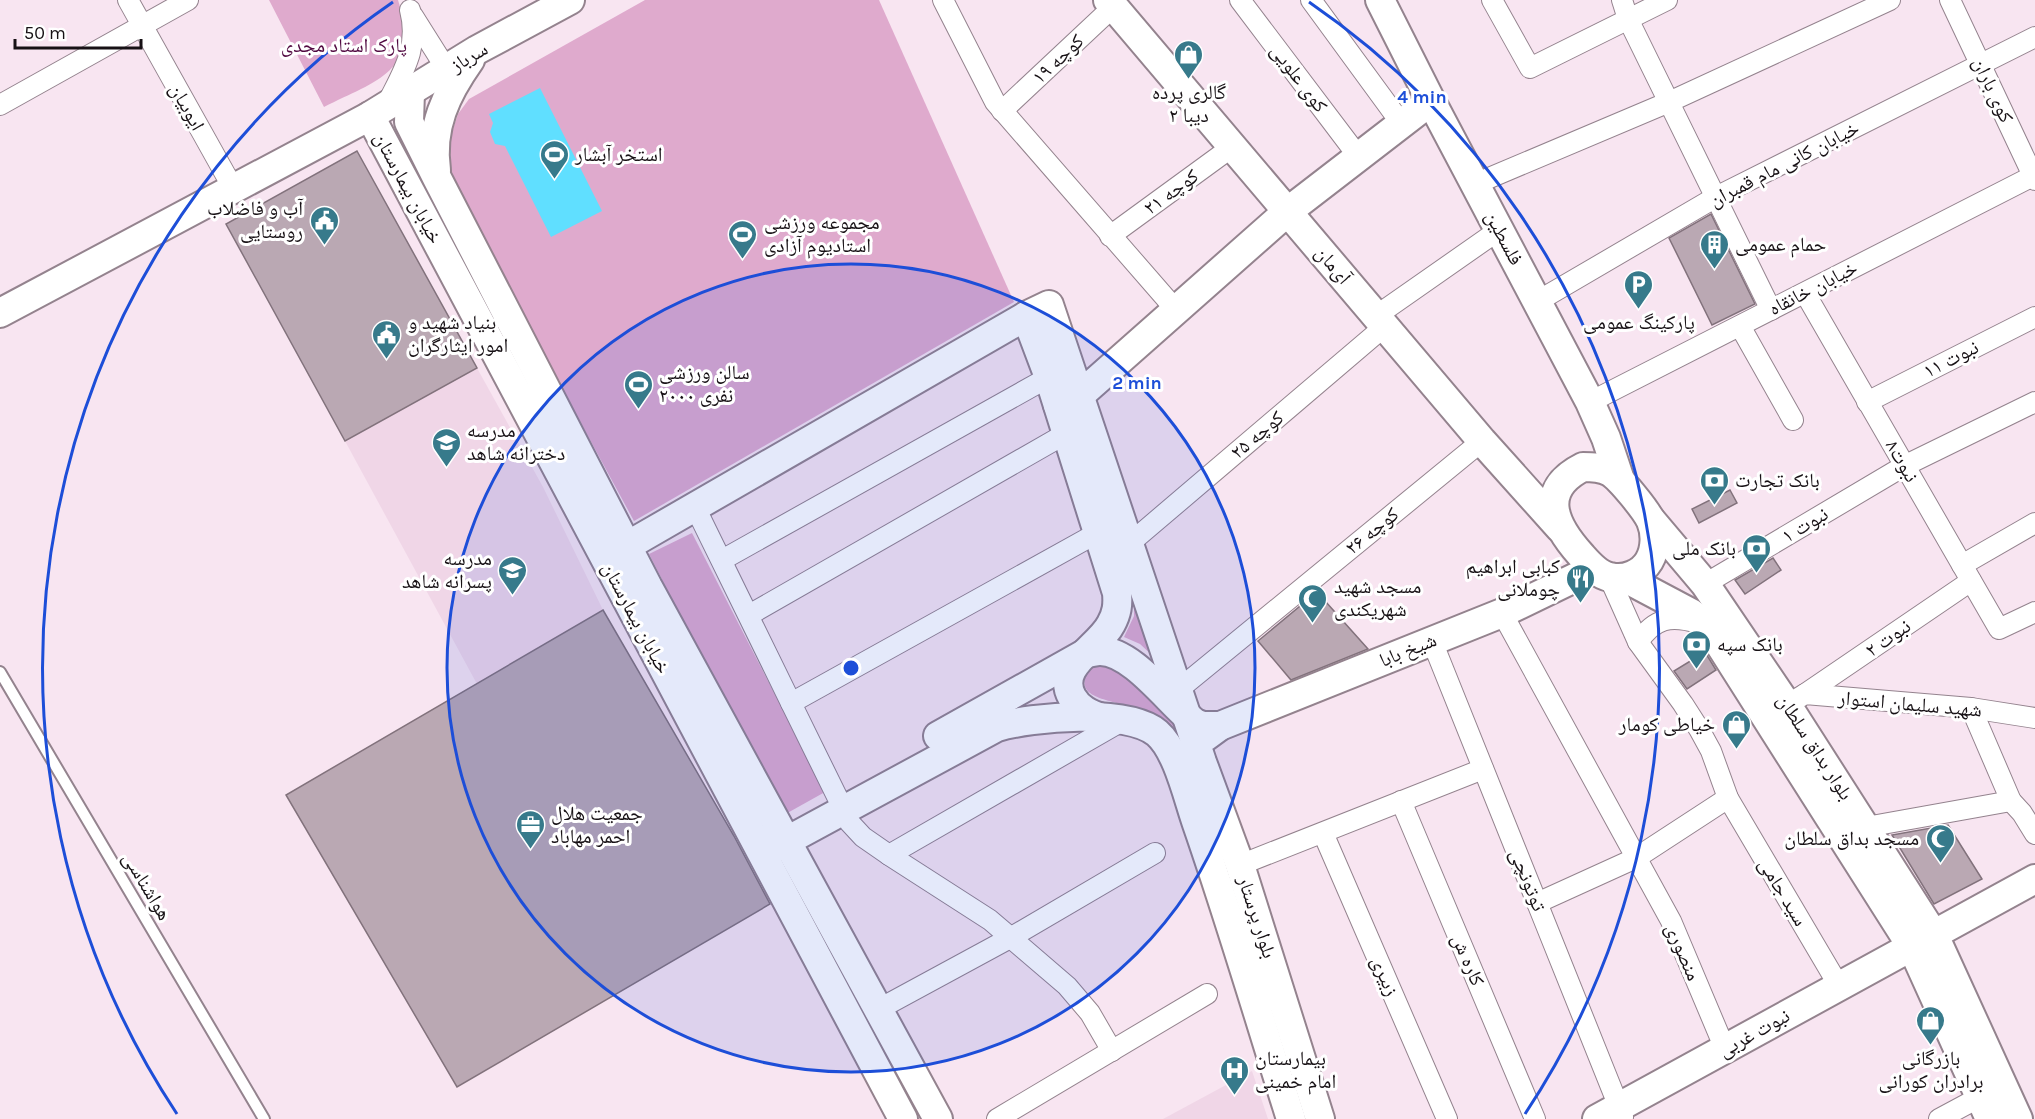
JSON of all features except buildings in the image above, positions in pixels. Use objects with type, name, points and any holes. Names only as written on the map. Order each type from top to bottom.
[{"type":"street","name":"ایوبیان","points":[[128,0],[233,188]]},
{"type":"street","points":[[0,105],[188,0]]},
{"type":"street","name":"سرباز","points":[[0,313],[377,111],[477,50],[570,0]]},
{"type":"street","points":[[943,0],[995,102],[1176,310]]},
{"type":"street","name":"کوی علویی","points":[[1240,0],[1358,156]]},
{"type":"street","points":[[1311,0],[1401,123]]},
{"type":"street","name":"فلسطین","points":[[1380,0],[1590,402],[1606,438],[1620,480]]},
{"type":"street","points":[[1492,0],[1530,68],[1667,0]]},
{"type":"street","points":[[1622,0],[1628,19],[1771,310]]},
{"type":"street","points":[[1475,184],[1669,102],[1890,0]]},
{"type":"street","name":"کوی باران","points":[[1950,0],[2034,177]]},
{"type":"street","name":"کوچه ۱۹","points":[[1002,111],[1111,3]]},
{"type":"street","name":"آی‌مان","points":[[1111,3],[1482,441],[1560,528]]},
{"type":"street","points":[[408,5],[447,70]]},
{"type":"street","points":[[377,111],[404,71],[412,48],[414,29],[408,5]]},
{"type":"street","name":"خیابان کانی مام قمبران","points":[[1538,301],[1716,197],[2035,37]]},
{"type":"street","points":[[437,178],[434,138],[441,115],[448,94],[477,50]]},
{"type":"street","points":[[410,92],[409,122],[627,546],[770,840],[879,1010],[938,1119]]},
{"type":"street","points":[[1068,400],[1176,310],[1287,212],[1431,101]]},
{"type":"street","name":"خیابان بیمارستان","points":[[377,111],[522,403],[770,840],[903,1119]]},
{"type":"street","name":"کوچه ۲۱","points":[[1110,236],[1232,147]]},
{"type":"street","name":"خیابان خانقاه","points":[[1590,402],[2034,177]]},
{"type":"street","name":"کوچه ۲۵","points":[[1129,544],[1381,321],[1499,230]]},
{"type":"street","name":"نبوت۸","points":[[1804,293],[1999,629],[2035,612]]},
{"type":"street","points":[[627,546],[1037,311]]},
{"type":"street","points":[[1037,311],[1049,376],[1068,400]]},
{"type":"street","points":[[1037,311],[1068,400],[1067,433],[1117,592],[1118,608],[1110,626],[1071,669],[1067,680],[1069,691],[1082,709],[1141,725],[1156,733],[1167,746],[1212,867],[1292,1119]]},
{"type":"street","name":"نبوت ۱۱","points":[[1867,402],[2035,317]]},
{"type":"street","points":[[1740,326],[1793,420]]},
{"type":"street","points":[[722,560],[1049,376]]},
{"type":"street","points":[[522,403],[546,390]]},
{"type":"street","name":"بلوار پرستار","points":[[1068,400],[1129,544],[1202,762],[1240,865],[1320,1119]]},
{"type":"street","name":"نبوت ۱","points":[[1706,584],[1904,466],[2035,402]]},
{"type":"street","points":[[749,615],[1067,433]]},
{"type":"street","name":"کوچه ۲۶","points":[[1178,690],[1482,441]]},
{"type":"street","points":[[1609,575],[1638,573],[1649,562],[1654,550],[1651,520],[1620,480],[1609,471],[1595,467],[1583,467],[1569,474],[1558,485],[1554,497],[1554,509],[1560,528],[1609,575],[1691,613],[1708,626],[1923,941],[1985,1108],[1939,1119]]},
{"type":"street","points":[[695,507],[850,823],[863,837],[888,855],[990,920],[1067,986],[1090,1013],[1112,1051]]},
{"type":"street","name":"بلوار بداق سلطان","points":[[1651,520],[1706,584],[1796,700],[1866,827],[1923,941],[2018,1119]]},
{"type":"street","name":"نبوت ۲","points":[[1796,700],[2035,523]]},
{"type":"street","points":[[791,703],[1099,532]]},
{"type":"street","name":"شیخ بابا","points":[[1220,726],[1432,640],[1609,575]]},
{"type":"street","name":"سید جامی","points":[[1609,575],[1638,642],[1699,729],[1711,751],[1728,798],[1839,986]]},
{"type":"street","name":"منصوری","points":[[1502,613],[1671,921],[1725,1049]]},
{"type":"street","points":[[1638,642],[1655,623],[1688,620],[1708,626]]},
{"type":"street","name":"توتونچی","points":[[1432,640],[1537,903],[1613,1115]]},
{"type":"street","points":[[770,840],[839,802],[1030,684],[1086,653],[1109,652],[1128,662],[1187,717],[1203,726],[1220,726]]},
{"type":"street","points":[[1030,684],[1042,686],[1051,696],[1048,710],[1038,719]]},
{"type":"street","name":"شهید سلیمان استوار","points":[[1796,700],[1971,708],[2035,718]]},
{"type":"street","points":[[1971,708],[2011,801],[2022,813],[2035,834]]},
{"type":"street","points":[[839,802],[986,732],[1017,721],[1112,719]]},
{"type":"street","points":[[888,855],[1112,719]]},
{"type":"street","points":[[1202,762],[1203,741],[1220,726]]},
{"type":"street","points":[[1240,865],[1483,769]]},
{"type":"street","points":[[1537,903],[1636,858],[1728,798]]},
{"type":"street","name":"کاره ش","points":[[1401,801],[1534,1119]]},
{"type":"street","points":[[1866,827],[2011,801]]},
{"type":"street","name":"زبیری","points":[[1323,832],[1447,1119]]},
{"type":"street","points":[[879,1010],[1010,938],[1155,853]]},
{"type":"street","name":"نبوت غربی","points":[[1613,1115],[1725,1049],[2035,879]]},
{"type":"street","points":[[997,1119],[1207,993]]},
{"type":"lane","name":"هواشناسی","points":[[0,672],[264,1119]]},
{"type":"shaded area","points":[[477,368],[543,487],[603,610],[477,684],[345,441]]},
{"type":"shaded area","name":"بیمارستان امام خمینی","points":[[1252,1071],[1268,1119],[1163,1119]]},
{"type":"green space","name":"پارک استاد مجدی","points":[[269,0],[398,0],[404,24],[404,43],[399,58],[377,80],[324,107]]},
{"type":"green space","name":"مجموعه ورزشی استادیوم آزادی","points":[[645,0],[879,0],[1014,302],[634,521],[471,221],[451,181],[449,157],[450,138],[458,114],[469,99]]},
{"type":"green space","points":[[692,533],[825,792],[782,816],[649,554]]},
{"type":"green space","points":[[1134,591],[1155,658],[1140,644],[1124,637],[1134,616]]},
{"type":"green space","points":[[1116,662],[1170,717],[1181,742],[1152,717],[1100,698],[1087,690],[1086,675],[1092,664]]},
{"type":"water","name":"استخر آبشار","points":[[540,88],[602,211],[551,237],[505,146],[495,144],[490,132],[493,123],[489,114]]},
{"type":"place","name":"گالری پرده دیبا ۲","points":[[1189,80]]},
{"type":"place","name":"استخر آبشار","points":[[554,180]]},
{"type":"place","name":"آب و فاضلاب روستایی","points":[[324,246]]},
{"type":"place","name":"مجموعه ورزشی استادیوم آزادی","points":[[743,260]]},
{"type":"place","name":"حمام عمومی","points":[[1714,270]]},
{"type":"place","name":"پارکینگ عمومی","points":[[1639,310]]},
{"type":"place","name":"بنیاد شهید و امور ایثارگران","points":[[387,360]]},
{"type":"place","name":"سالن ورزشی ۲۰۰۰ نفری","points":[[638,410]]},
{"type":"place","name":"مدرسه دخترانه شاهد","points":[[446,468]]},
{"type":"place","name":"بانک تجارت","points":[[1714,506]]},
{"type":"place","name":"بانک ملی","points":[[1757,574]]},
{"type":"place","name":"مدرسه پسرانه شاهد","points":[[513,596]]},
{"type":"place","name":"کبابی ابراهیم چوملانی","points":[[1581,604]]},
{"type":"place","name":"مسجد شهید شهریکندی","points":[[1313,624]]},
{"type":"place","name":"بانک سپه","points":[[1696,670]]},
{"type":"place","name":"خیاطی کومار","points":[[1736,750]]},
{"type":"place","name":"جمعیت هلال احمر مهاباد","points":[[530,850]]},
{"type":"place","name":"مسجد بداق سلطان","points":[[1940,864]]},
{"type":"place","name":"بازرگانی برادران کورانی","points":[[1931,1046]]},
{"type":"place","name":"بیمارستان امام خمینی","points":[[1234,1096]]}]
